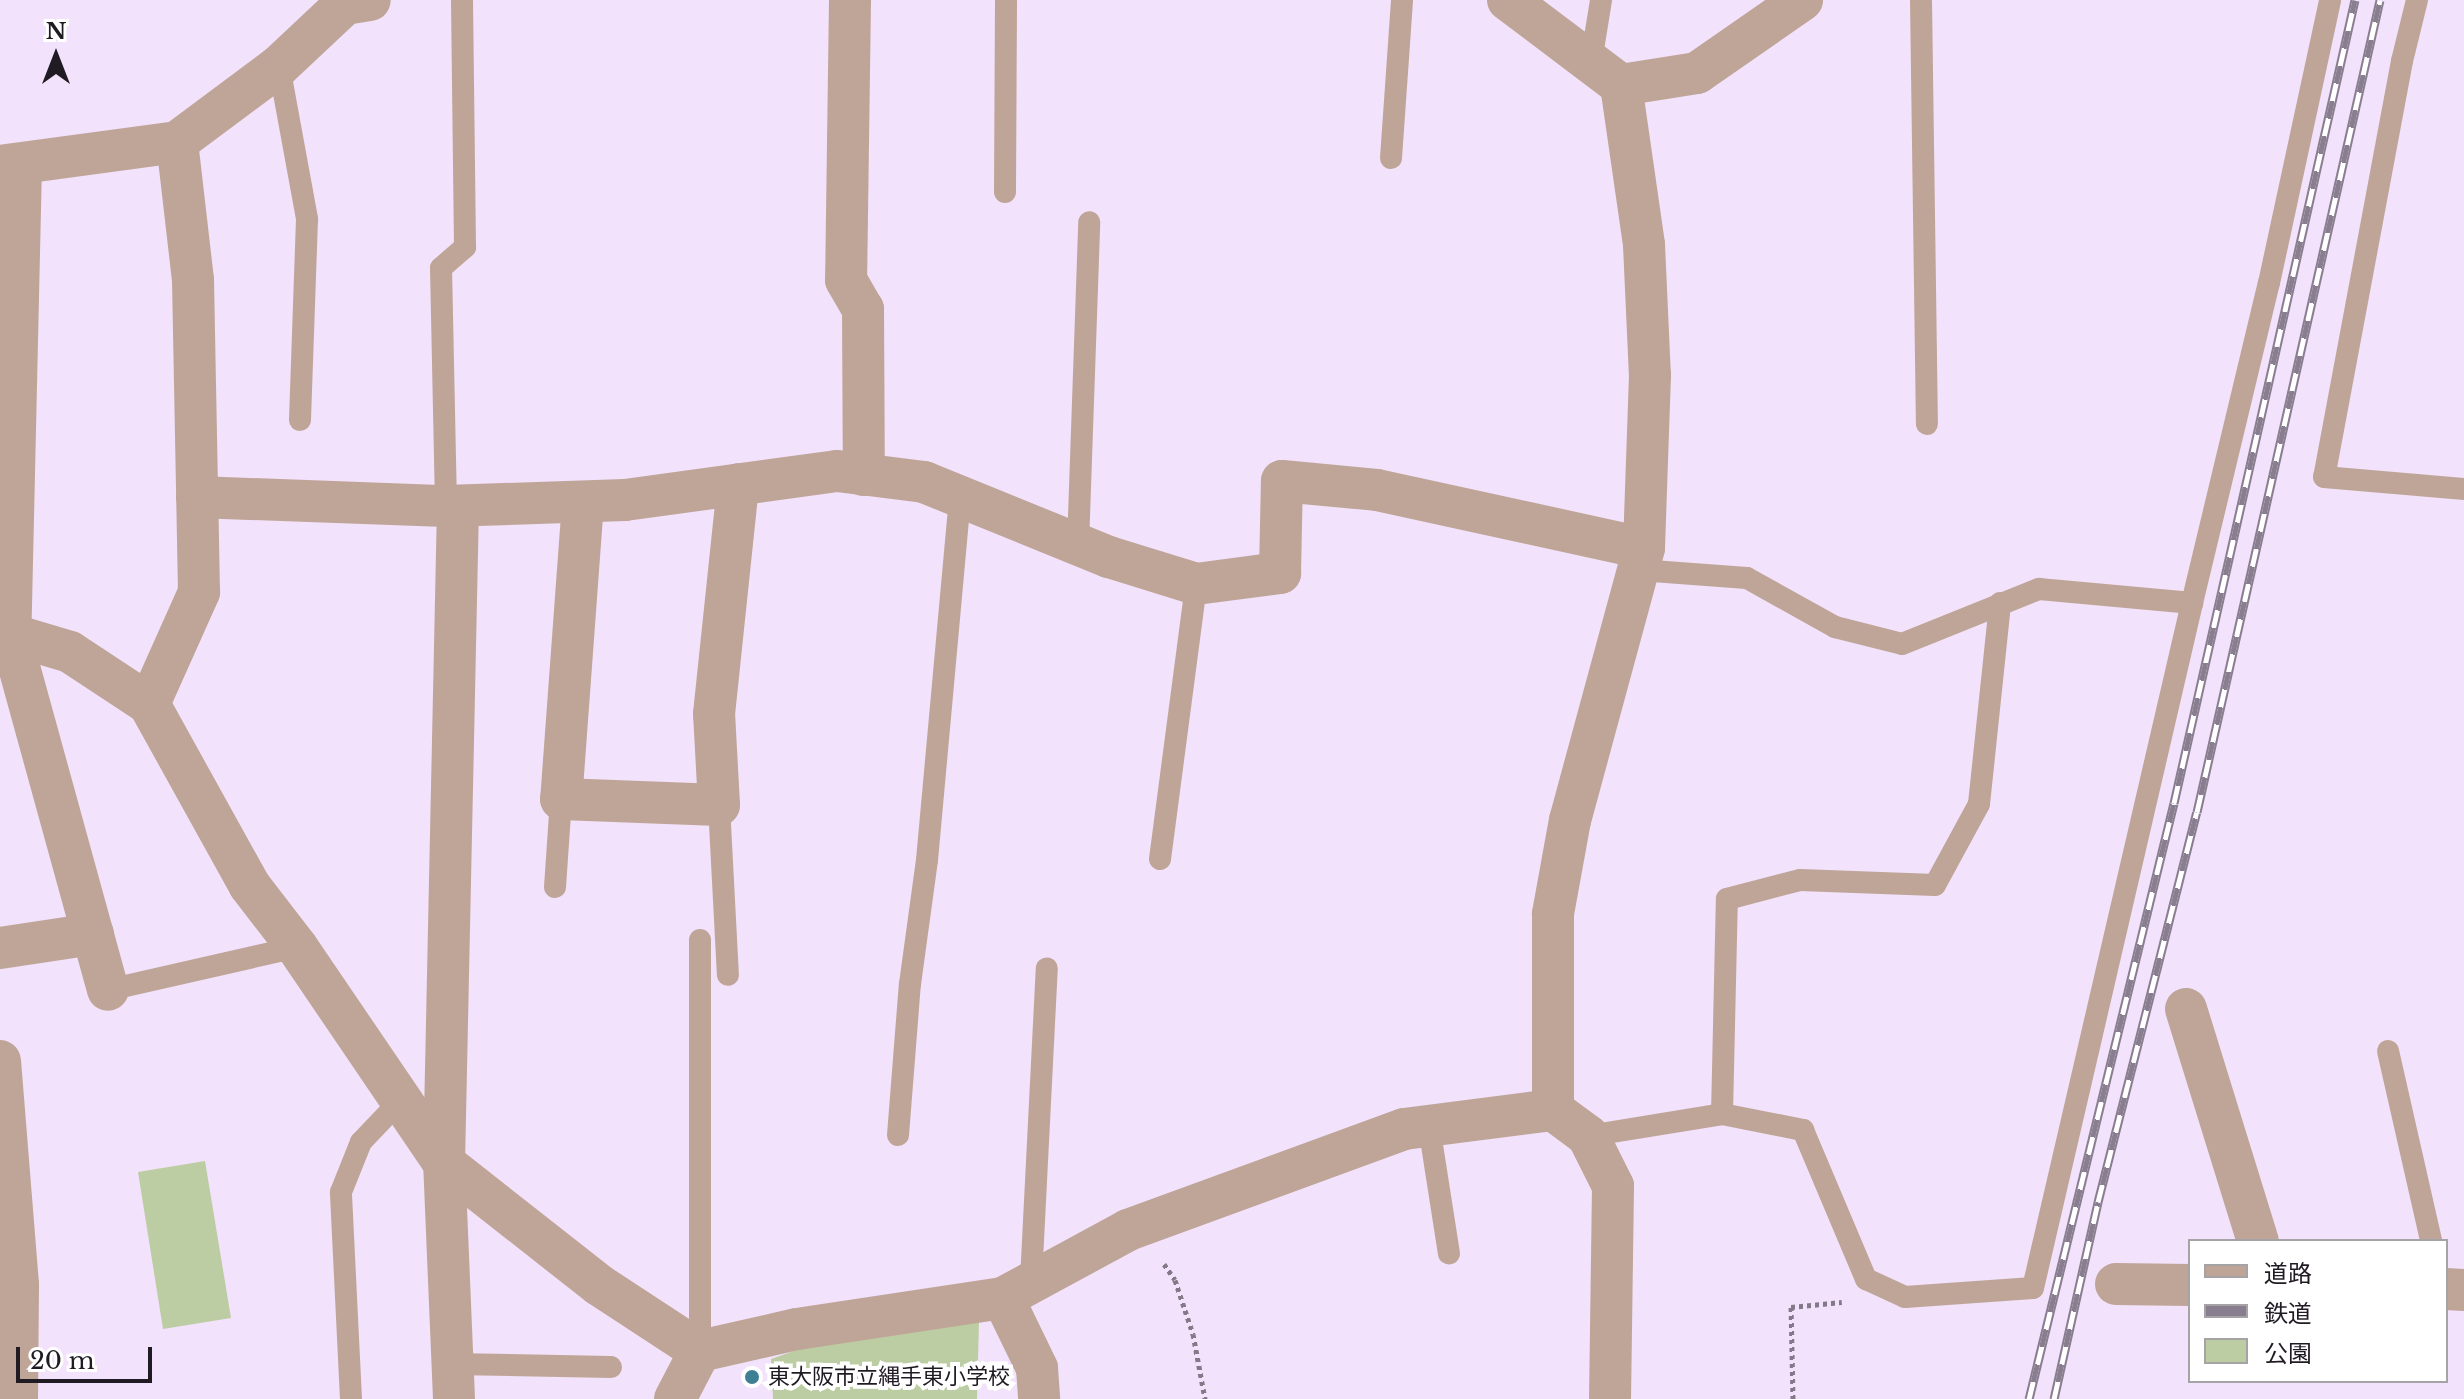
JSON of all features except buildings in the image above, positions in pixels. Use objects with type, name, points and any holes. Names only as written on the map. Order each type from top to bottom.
[{"type":"street","points":[[108,990],[5,633],[11,165],[177,142],[279,66],[345,4],[370,0]]},
{"type":"street","points":[[850,0],[846,280],[863,309],[864,475]]},
{"type":"street","points":[[1508,0],[1606,74],[1697,73],[1758,16],[1802,0]]},
{"type":"street","points":[[1553,1110],[1553,914],[1570,820],[1641,559],[1650,375],[1644,245],[1606,74]]},
{"type":"street","points":[[149,704],[199,592],[193,280],[177,142]]},
{"type":"street","points":[[197,497],[452,506],[583,502],[625,500],[837,471],[924,482],[1078,545],[1196,584],[1280,573],[1282,481],[1377,490],[1641,559]]},
{"type":"street","points":[[583,502],[561,799],[719,805],[714,714],[738,484]]},
{"type":"street","points":[[452,506],[444,1163],[453,1381]]},
{"type":"street","points":[[5,633],[70,652],[149,704],[250,886],[297,947],[444,1163],[599,1285],[700,1351],[797,1329],[1017,1289],[1128,1230],[1389,1134],[1553,1110],[1588,1136],[1613,1186],[1610,1399]]},
{"type":"street","points":[[0,948],[93,934]]},
{"type":"street","points":[[2186,1009],[2257,1239]]},
{"type":"street","points":[[0,1061],[4,1153],[18,1285],[17,1399]]},
{"type":"street","points":[[2116,1284],[2188,1285]]},
{"type":"street","points":[[1017,1289],[1037,1368],[1039,1399]]},
{"type":"street","points":[[675,1399],[700,1351]]},
{"type":"lane","points":[[452,506],[441,268],[465,247],[462,0]]},
{"type":"lane","points":[[1005,192],[1006,0]]},
{"type":"lane","points":[[1391,158],[1402,0]]},
{"type":"lane","points":[[1601,0],[1606,74]]},
{"type":"lane","points":[[1921,0],[1927,424]]},
{"type":"lane","points":[[1588,1136],[1722,1114],[1803,1130],[1866,1279],[1905,1297],[2033,1288],[2269,283],[2330,0]]},
{"type":"lane","points":[[2417,0],[2402,61],[2324,477],[2411,481],[2464,489]]},
{"type":"lane","points":[[279,66],[307,219],[300,420]]},
{"type":"lane","points":[[1078,545],[1089,222]]},
{"type":"lane","points":[[898,1135],[910,984],[927,860],[960,497]]},
{"type":"lane","points":[[1641,559],[1747,578],[1835,627],[1902,644],[2039,589],[2192,603]]},
{"type":"lane","points":[[1160,859],[1196,584]]},
{"type":"lane","points":[[1722,1114],[1727,899],[1800,880],[1935,885],[1979,804],[2000,603]]},
{"type":"lane","points":[[555,887],[561,799]]},
{"type":"lane","points":[[719,805],[728,975]]},
{"type":"lane","points":[[700,940],[700,1351]]},
{"type":"lane","points":[[108,990],[297,947]]},
{"type":"lane","points":[[1017,1289],[1047,968]]},
{"type":"lane","points":[[2388,1051],[2431,1239]]},
{"type":"lane","points":[[351,1399],[341,1192],[361,1142],[401,1100]]},
{"type":"lane","points":[[1429,1126],[1449,1253]]},
{"type":"lane","points":[[453,1381],[611,1367]]},
{"type":"path","points":[[1128,1230],[1155,1252],[1175,1280],[1193,1334],[1205,1399]]},
{"type":"path","points":[[1793,1399],[1791,1307],[1861,1301],[1866,1279]]},
{"type":"green space","points":[[205,1161],[231,1318],[163,1329],[138,1172]]},
{"type":"green space","points":[[979,1322],[977,1399],[773,1399],[771,1359],[808,1346]]},
{"type":"railway","points":[[2029,1399],[2174,803],[2355,0]]},
{"type":"railway","points":[[2054,1399],[2098,1202],[2197,812],[2380,0]]},
{"type":"place","name":"東大阪市立縄手東小学校","points":[[752,1377]]}]
